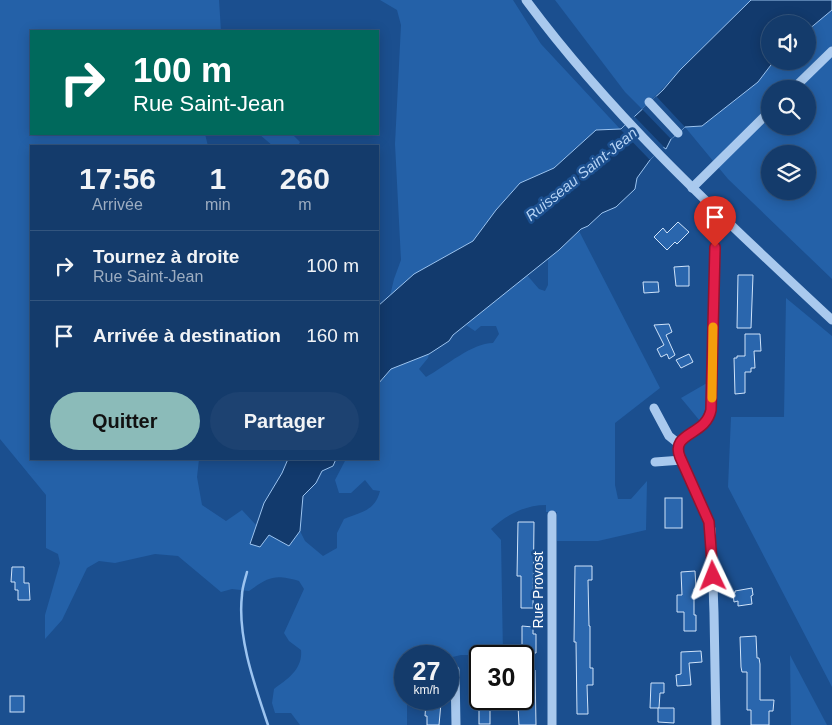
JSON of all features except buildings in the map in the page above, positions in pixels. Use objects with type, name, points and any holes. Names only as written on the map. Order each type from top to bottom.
[{"type":"street","points":[[526,0],[571,58],[628,122],[692,188],[832,320]]},
{"type":"street","points":[[802,80],[832,51]]},
{"type":"street","points":[[649,102],[678,133]]},
{"type":"street","points":[[692,188],[761,120]]},
{"type":"street","points":[[715,247],[711,410],[709,418],[705,423],[682,439],[678,452],[711,529],[716,725]]},
{"type":"street","points":[[654,408],[669,436],[679,444]]},
{"type":"street","points":[[655,462],[682,460]]},
{"type":"street","name":"Rue Provost","points":[[552,515],[552,725]]},
{"type":"street","points":[[456,710],[456,725]]},
{"type":"shaded area","points":[[0,0],[219,0],[221,30],[30,30],[30,135],[205,135],[208,145],[30,145],[30,460],[199,460],[197,477],[202,505],[226,521],[242,510],[257,526],[250,544],[269,535],[289,546],[300,531],[305,541],[323,556],[337,548],[337,533],[344,519],[367,510],[378,498],[380,491],[373,490],[365,480],[351,493],[339,493],[335,480],[345,460],[379,460],[379,383],[391,369],[429,354],[419,369],[426,377],[468,351],[493,343],[499,334],[496,326],[481,326],[475,331],[466,325],[526,274],[539,289],[545,291],[548,285],[548,258],[579,231],[660,388],[615,423],[615,485],[618,499],[631,499],[647,481],[646,530],[598,541],[557,541],[557,512],[546,512],[546,505],[523,509],[509,515],[497,524],[491,529],[501,540],[503,645],[469,645],[469,655],[459,655],[459,645],[394,645],[394,710],[407,710],[407,725],[300,725],[291,713],[275,713],[272,703],[274,689],[294,673],[300,663],[301,650],[289,641],[284,633],[304,589],[299,581],[277,577],[267,580],[249,591],[232,589],[221,592],[178,556],[155,554],[115,563],[99,561],[87,568],[62,620],[45,639],[45,615],[60,563],[58,554],[46,548],[46,495],[0,439]]},
{"type":"shaded area","points":[[380,0],[513,0],[541,44],[621,130],[596,130],[554,168],[520,183],[496,210],[473,241],[414,274],[390,296],[401,260],[395,144],[401,25],[397,10]]},
{"type":"shaded area","points":[[555,0],[751,0],[642,109],[625,92]]},
{"type":"shaded area","points":[[832,10],[832,279],[728,179],[685,127],[702,126],[758,82],[767,70],[816,70],[816,23]]},
{"type":"shaded area","points":[[260,135],[293,135],[300,142],[298,145],[272,145]]},
{"type":"shaded area","points":[[786,298],[832,336],[832,687],[728,487],[731,417],[784,417]]},
{"type":"shaded area","points":[[707,383],[706,408],[700,421],[681,398]]},
{"type":"shaded area","points":[[790,655],[827,725],[791,725]]},
{"type":"water","points":[[751,0],[832,0],[832,10],[816,23],[816,15],[761,15],[761,70],[767,70],[758,82],[702,126],[685,127],[671,139],[666,149],[663,147],[650,160],[637,178],[635,189],[616,207],[602,213],[588,226],[581,229],[559,250],[453,335],[449,341],[429,354],[391,369],[379,383],[379,305],[414,274],[473,241],[496,210],[520,183],[554,168],[596,130],[621,129],[663,90],[680,70]]},
{"type":"water","points":[[288,460],[336,460],[333,466],[322,471],[316,483],[303,496],[300,531],[289,546],[269,535],[260,547],[250,544],[264,503]]},
{"type":"pier","points":[[656,96],[685,127],[671,139],[642,109]]},
{"type":"pier","points":[[634,116],[664,147],[650,160],[621,130]]},
{"type":"waterway","name":"Ruisseau Saint-Jean","points":[[247,572],[242,592],[242,628],[248,661],[268,725]]},
{"type":"slow traffic","points":[[712,398],[713,327]]},
{"type":"route","points":[[713,576],[711,529],[680,457],[678,448],[680,441],[707,421],[711,410],[715,247]]}]
